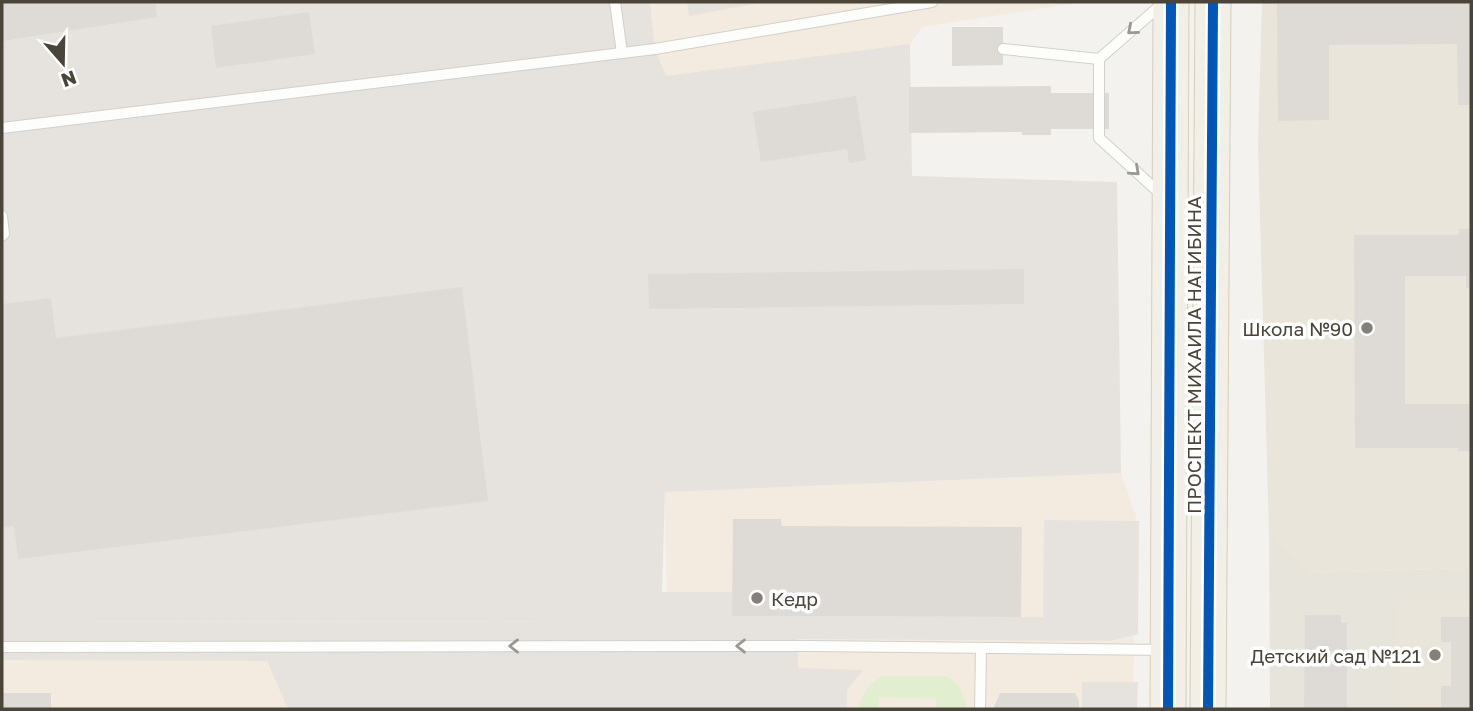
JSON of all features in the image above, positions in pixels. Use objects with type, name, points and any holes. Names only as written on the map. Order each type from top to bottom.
[{"type":"main road","name":"ПРОСПЕКТ МИХАИЛА НАГИБИНА","points":[[1168,709],[1171,2]]},
{"type":"main road","name":"ПРОСПЕКТ МИХАИЛА НАГИБИНА","points":[[1208,709],[1213,2]]},
{"type":"lane","points":[[615,2],[622,53]]},
{"type":"lane","points":[[2,128],[622,53],[932,2]]},
{"type":"lane","points":[[1003,49],[1099,59],[1165,2]]},
{"type":"lane","points":[[1099,59],[1099,138],[1171,204]]},
{"type":"lane","points":[[2,216],[2,236]]},
{"type":"lane","points":[[2,647],[810,646],[1168,650]]},
{"type":"lane","points":[[979,709],[981,648]]},
{"type":"shaded area","points":[[2,2],[650,2],[655,49],[666,76],[910,44],[912,176],[1117,182],[1121,473],[665,492],[661,622],[2,621]]},
{"type":"shaded area","points":[[650,2],[1084,2],[922,27],[910,44],[666,77],[655,49]]},
{"type":"shaded area","points":[[687,2],[764,2],[689,16]]},
{"type":"shaded area","name":"Школа №90","points":[[1262,2],[1471,2],[1471,568],[1312,573],[1269,533],[1258,145]]},
{"type":"shaded area","points":[[1121,473],[1136,516],[1133,709],[2,709],[2,631],[667,638],[665,492]]},
{"type":"shaded area","points":[[1044,520],[1139,521],[1138,634],[1110,641],[798,639],[798,668],[863,670],[847,690],[847,709],[288,709],[267,661],[2,660],[2,621],[660,622],[662,592],[732,592],[733,616],[1043,617]]},
{"type":"shaded area","points":[[1269,533],[1312,573],[1471,568],[1471,709],[1270,709]]},
{"type":"shaded area","name":"Детский сад №121","points":[[1471,600],[1471,709],[1400,709],[1398,602]]},
{"type":"shaded area","points":[[1082,682],[1138,682],[1137,709],[1082,709]]},
{"type":"green space","points":[[882,676],[947,676],[959,686],[968,709],[936,709],[936,698],[879,697],[878,709],[859,709],[864,694]]},
{"type":"building","points":[[2,2],[155,2],[157,17],[2,41]]},
{"type":"building","points":[[1277,2],[1471,2],[1471,105],[1458,105],[1457,44],[1329,45],[1329,120],[1278,121]]},
{"type":"building","points":[[309,12],[315,54],[216,68],[211,26]]},
{"type":"building","points":[[952,27],[1003,27],[1003,65],[952,66]]},
{"type":"building","points":[[1051,86],[1051,93],[1109,93],[1109,129],[1051,129],[1051,135],[1022,135],[1022,132],[909,133],[909,87]]},
{"type":"building","points":[[856,96],[866,160],[849,163],[847,149],[761,162],[753,112]]},
{"type":"building","points":[[1459,229],[1471,229],[1471,288],[1466,288],[1466,276],[1405,276],[1405,404],[1471,404],[1471,451],[1458,451],[1458,448],[1355,448],[1354,235],[1459,235]]},
{"type":"building","points":[[1024,269],[1024,304],[649,309],[648,274]]},
{"type":"building","points":[[462,287],[488,501],[18,559],[14,526],[2,528],[2,304],[51,298],[56,338]]},
{"type":"building","points":[[733,519],[781,519],[782,526],[1022,527],[1021,617],[732,616]]},
{"type":"building","points":[[1305,615],[1341,615],[1341,623],[1347,623],[1347,709],[1304,709]]},
{"type":"building","points":[[1441,617],[1471,617],[1471,709],[1441,709],[1441,686],[1451,686],[1451,642],[1441,642]]},
{"type":"building","points":[[2,693],[51,693],[51,709],[2,709]]},
{"type":"building","points":[[1000,693],[1075,693],[1079,709],[993,709]]},
{"type":"cycle path","points":[[1168,709],[1171,2]]},
{"type":"cycle path","points":[[1208,709],[1213,2]]},
{"type":"place","name":"Школа №90","points":[[1367,328]]},
{"type":"place","name":"Кедр","points":[[757,598]]},
{"type":"place","name":"Детский сад №121","points":[[1435,655]]}]
